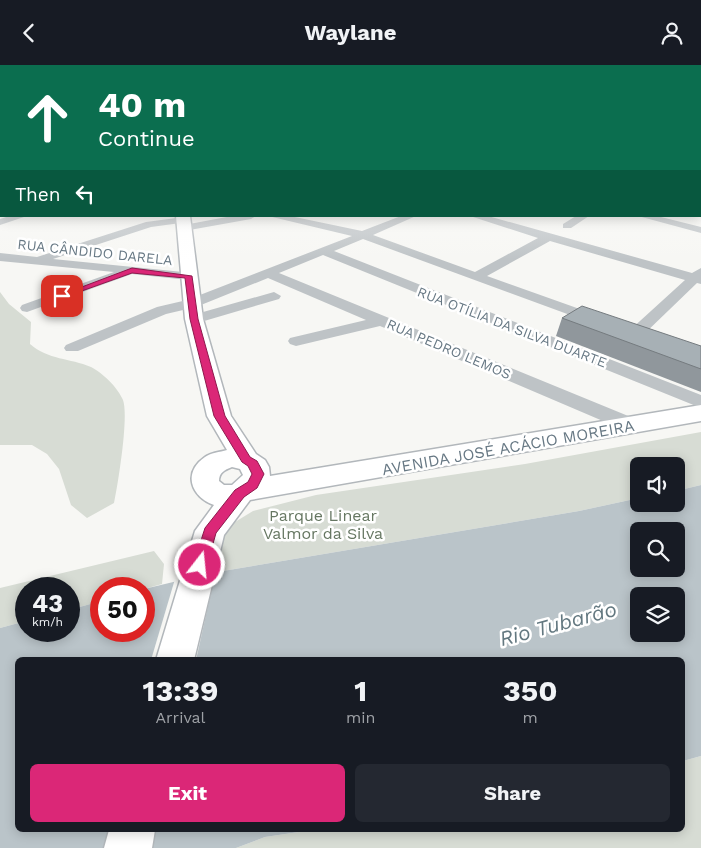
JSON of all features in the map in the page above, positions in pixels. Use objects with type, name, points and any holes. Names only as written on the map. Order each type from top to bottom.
[{"type":"main road","points":[[184,222],[192,311],[219,416],[246,477]]},
{"type":"main road","name":"AVENIDA JOSÉ ACÁCIO MOREIRA","points":[[246,477],[314,479],[701,413]]},
{"type":"main road","points":[[176,657],[207,538],[209,480],[219,416]]},
{"type":"main road","points":[[209,480],[214,464],[230,458],[246,477]]},
{"type":"main road","points":[[209,480],[223,496],[246,477]]},
{"type":"main road","points":[[207,538],[246,477]]},
{"type":"main road","points":[[128,848],[132,832]]},
{"type":"street","points":[[0,222],[18,217]]},
{"type":"street","points":[[33,261],[150,225],[241,217]]},
{"type":"street","points":[[278,217],[351,231],[654,340]]},
{"type":"street","points":[[192,311],[268,273],[409,217]]},
{"type":"street","points":[[478,217],[699,277]]},
{"type":"street","points":[[567,226],[582,217]]},
{"type":"street","points":[[647,217],[701,230]]},
{"type":"street","points":[[475,277],[548,237]]},
{"type":"street","name":"RUA OTÍLIA DA SILVA DUARTE","points":[[323,251],[701,402]]},
{"type":"street","name":"RUA CÂNDIDO DARELA","points":[[0,257],[188,276]]},
{"type":"street","points":[[28,309],[132,270]]},
{"type":"street","name":"RUA PEDRO LEMOS","points":[[268,273],[631,425]]},
{"type":"street","points":[[635,334],[699,277]]},
{"type":"street","points":[[72,348],[162,310],[192,311],[274,296]]},
{"type":"street","points":[[466,307],[530,296]]},
{"type":"street","points":[[296,341],[381,321]]},
{"type":"green space","points":[[0,292],[9,304],[31,322],[30,344],[44,353],[83,364],[96,370],[114,386],[123,400],[125,408],[124,435],[114,503],[87,518],[71,505],[59,469],[47,454],[32,445],[0,445]]},
{"type":"green space","name":"Parque Linear Valmor da Silva","points":[[701,432],[701,485],[685,489],[685,457],[630,457],[630,500],[579,511],[211,573],[224,534],[235,522],[253,511],[316,495],[525,464]]},
{"type":"green space","points":[[154,551],[164,564],[162,584],[155,586],[155,577],[90,577],[90,604],[80,607],[80,577],[46,577]]},
{"type":"green space","points":[[15,584],[15,624],[0,628],[0,588]]},
{"type":"green space","points":[[701,756],[701,848],[236,848],[265,837],[299,832],[685,832],[685,760]]},
{"type":"water","name":"Rio Tubarão","points":[[701,485],[701,756],[685,760],[685,657],[15,657],[15,832],[299,832],[265,837],[236,848],[0,848],[0,628],[15,624],[15,642],[80,642],[80,607],[90,604],[90,642],[155,642],[155,586],[211,573],[579,511],[630,500],[630,512],[685,512],[685,489]]},
{"type":"pier","points":[[216,570],[197,657],[152,657],[175,579]]},
{"type":"building","points":[[582,306],[701,346],[701,369],[562,318]]},
{"type":"route","points":[[62,296],[132,270],[188,276],[194,319],[219,416],[246,459],[256,468],[258,474],[253,485],[240,493],[210,531],[204,545],[200,565]]}]
